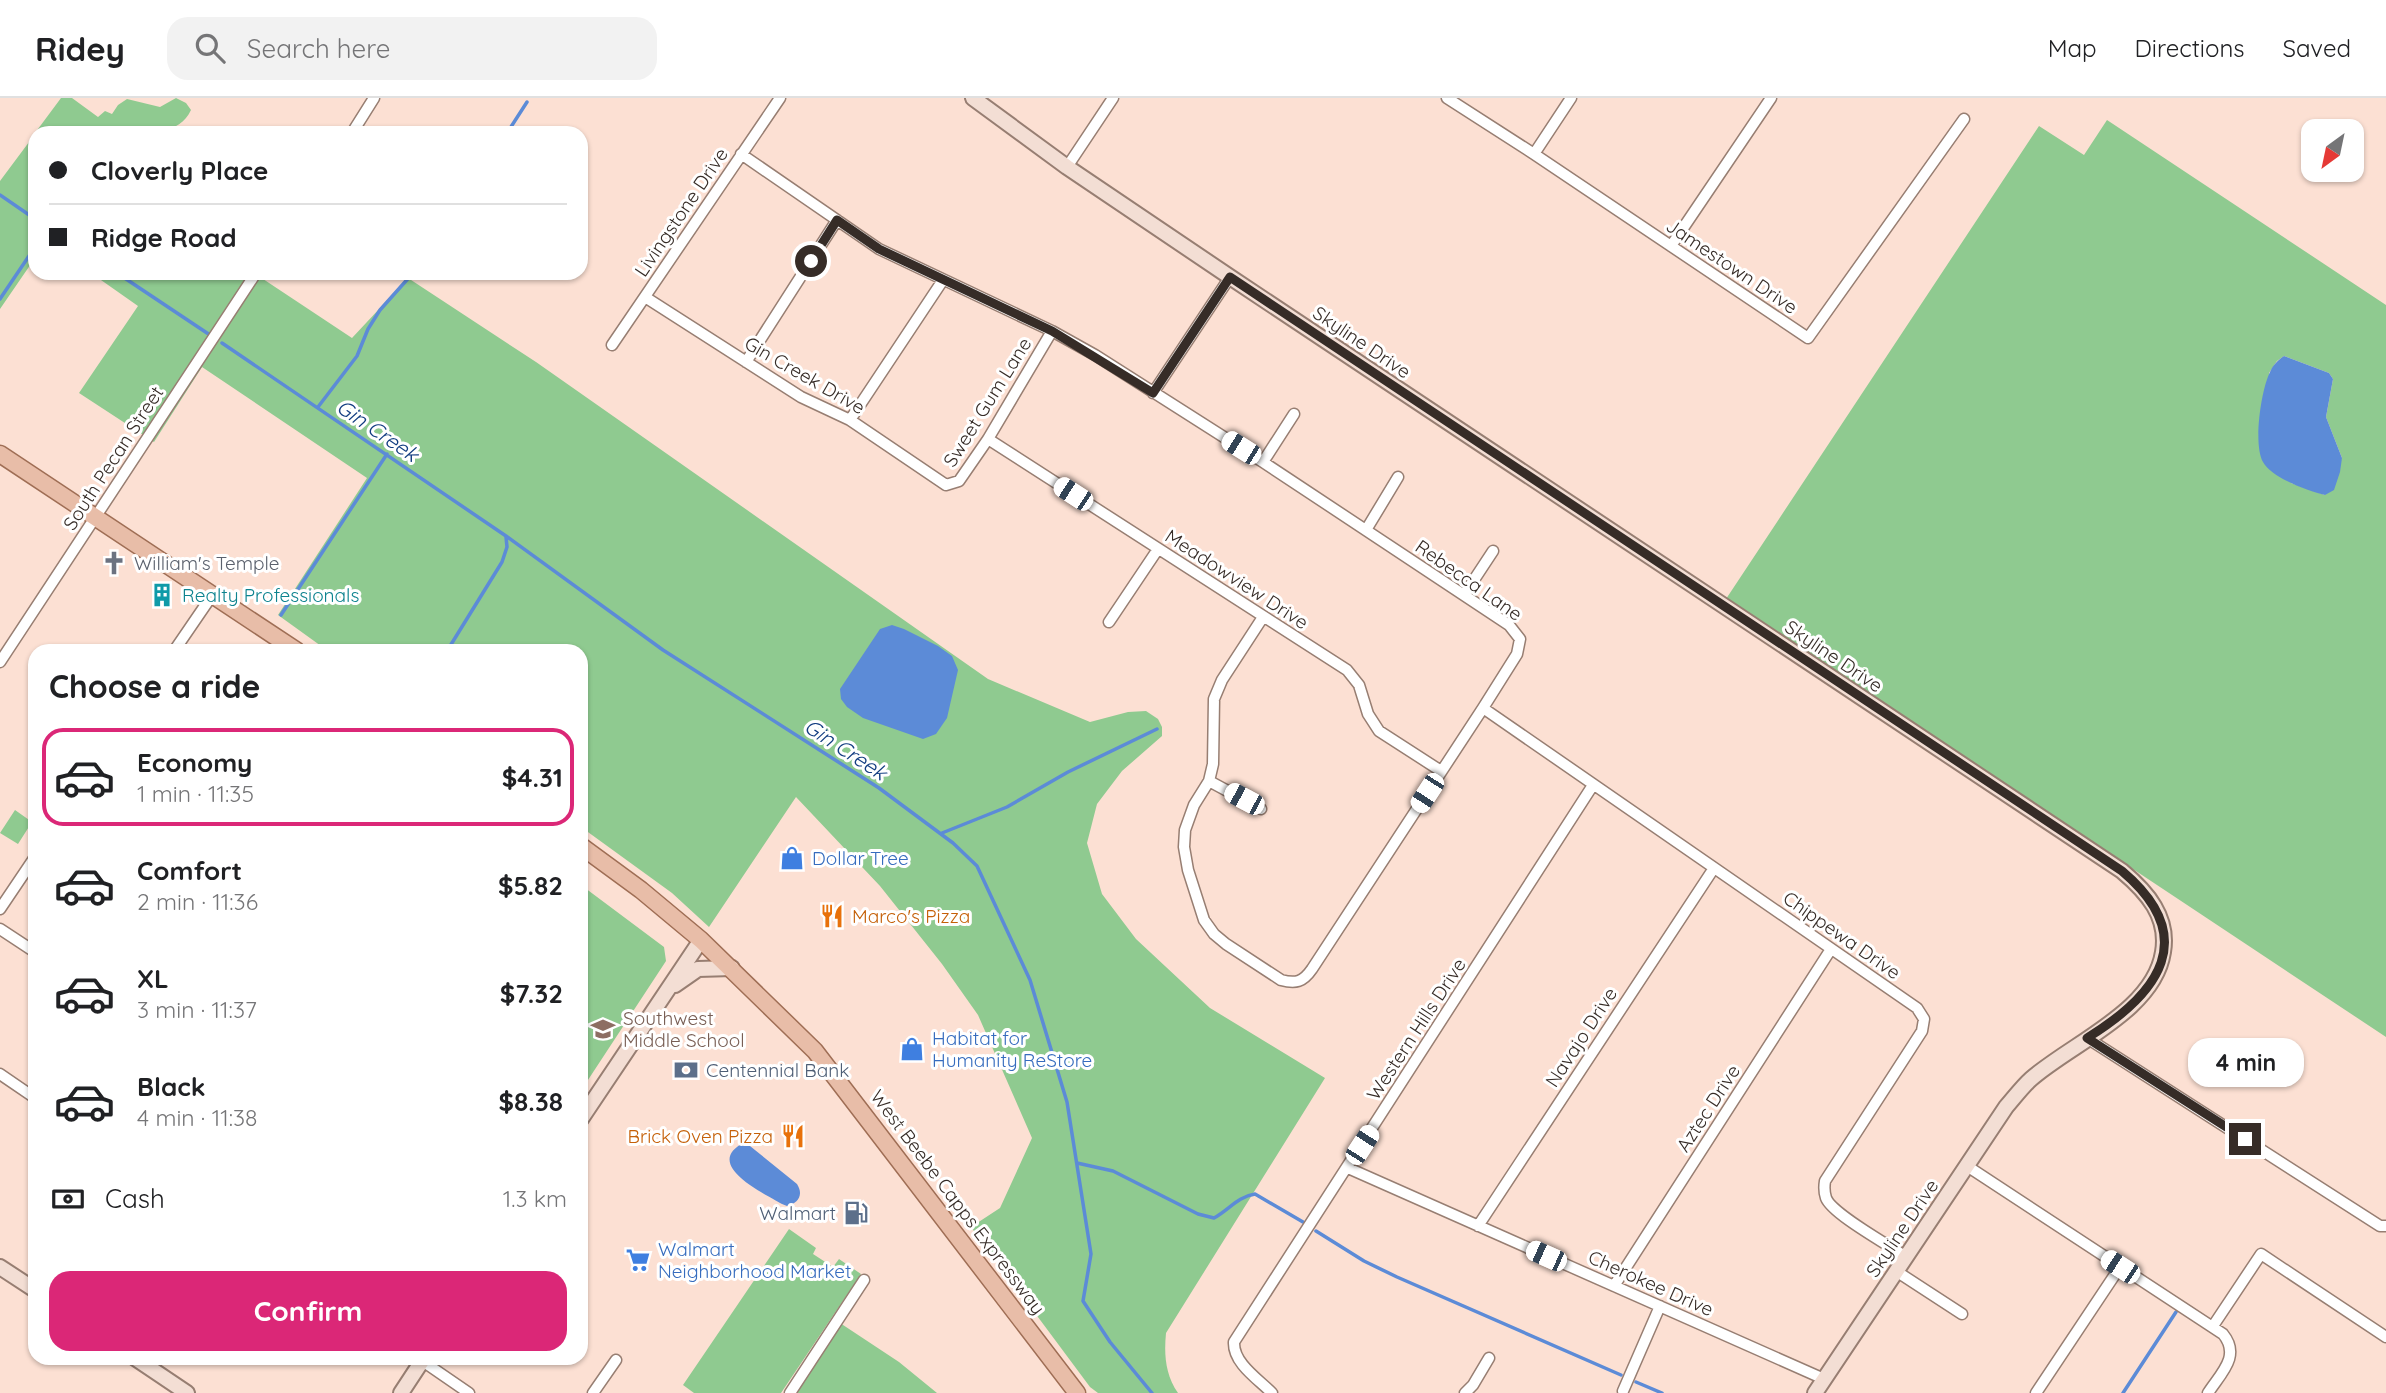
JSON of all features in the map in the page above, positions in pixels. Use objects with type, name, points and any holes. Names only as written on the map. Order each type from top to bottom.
[{"type":"main road","points":[[0,454],[287,644]]},
{"type":"main road","name":"West Beebe Capps Expressway","points":[[588,851],[641,890],[701,940],[832,1070],[1077,1393]]},
{"type":"street","points":[[356,126],[374,98]]},
{"type":"street","name":"Livingstone Drive","points":[[612,345],[780,98]]},
{"type":"street","name":"Skyline Drive","points":[[973,98],[1067,167],[1230,277],[2112,864],[2140,886],[2154,903],[2165,934],[2157,976],[2105,1027],[2022,1088],[2006,1107],[1815,1393]]},
{"type":"street","points":[[1067,167],[1113,98]]},
{"type":"street","name":"Jamestown Drive","points":[[1447,98],[1808,338],[1964,118]]},
{"type":"street","points":[[1535,154],[1571,98]]},
{"type":"street","points":[[1671,246],[1770,98]]},
{"type":"street","name":"Rebecca Lane","points":[[741,154],[879,249],[1052,331],[1264,462],[1509,625],[1520,639],[1517,654],[1483,708],[1307,977],[1291,983],[1281,980],[1214,934],[1204,920],[1188,870],[1184,847],[1185,830],[1194,806],[1209,780],[1213,764],[1214,699],[1222,680],[1263,617]]},
{"type":"street","points":[[746,362],[837,220]]},
{"type":"street","points":[[1153,393],[1230,277]]},
{"type":"street","name":"South Pecan Street","points":[[0,662],[251,280]]},
{"type":"street","points":[[850,420],[943,280]]},
{"type":"street","name":"Gin Creek Drive","points":[[645,297],[801,397],[850,420],[946,485]]},
{"type":"street","name":"Sweet Gum Lane","points":[[946,485],[958,481],[988,439],[1052,331]]},
{"type":"street","points":[[1264,462],[1294,414]]},
{"type":"street","name":"Meadowview Drive","points":[[988,439],[1347,670],[1359,685],[1368,714],[1379,731],[1441,771]]},
{"type":"street","points":[[1366,530],[1398,477]]},
{"type":"street","points":[[1109,622],[1158,549]]},
{"type":"street","points":[[1464,595],[1493,551]]},
{"type":"street","points":[[179,644],[213,594]]},
{"type":"street","name":"Chippewa Drive","points":[[1483,708],[1917,1008],[1924,1019],[1922,1031],[1825,1181],[1824,1190],[1826,1198],[1839,1213],[1906,1257]]},
{"type":"street","points":[[1209,780],[1261,809]]},
{"type":"street","name":"Western Hills Drive","points":[[1272,1393],[1239,1359],[1234,1351],[1234,1342],[1593,785]]},
{"type":"street","points":[[0,909],[28,867]]},
{"type":"street","name":"Navajo Drive","points":[[1478,1226],[1714,868]]},
{"type":"street","points":[[1,932],[28,949]]},
{"type":"street","points":[[588,1108],[701,940]]},
{"type":"street","name":"Aztec Drive","points":[[1614,1286],[1831,949]]},
{"type":"street","points":[[663,995],[682,978],[698,969],[732,968]]},
{"type":"street","points":[[2087,1038],[2380,1226],[2386,1226]]},
{"type":"street","points":[[0,1074],[28,1093]]},
{"type":"street","points":[[1966,1166],[2213,1326],[2230,1343],[2231,1353],[2228,1363],[2208,1393]]},
{"type":"street","name":"Cherokee Drive","points":[[1348,1168],[1824,1379]]},
{"type":"street","points":[[2213,1326],[2261,1254],[2386,1337]]},
{"type":"street","points":[[0,1267],[28,1285]]},
{"type":"street","points":[[2036,1393],[2120,1267]]},
{"type":"street","points":[[1896,1271],[1962,1314]]},
{"type":"street","points":[[790,1393],[864,1280]]},
{"type":"street","points":[[1623,1391],[1660,1307]]},
{"type":"street","points":[[1465,1393],[1489,1358]]},
{"type":"street","points":[[593,1393],[616,1360]]},
{"type":"street","points":[[145,1365],[187,1393]]},
{"type":"street","points":[[401,1393],[417,1365]]},
{"type":"street","points":[[430,1365],[470,1393]]},
{"type":"green space","points":[[61,98],[72,98],[98,117],[105,111],[112,114],[118,105],[127,99],[160,107],[176,98],[186,103],[191,110],[176,126],[40,126]]},
{"type":"green space","points":[[2107,120],[2386,305],[2386,1037],[1726,599],[2039,126],[2084,155]],"holes":[[[2284,356],[2329,373],[2333,379],[2326,417],[2342,458],[2325,495],[2291,483],[2269,373]]]},
{"type":"green space","points":[[28,143],[28,268],[0,309],[0,181]]},
{"type":"green space","points":[[101,280],[249,280],[221,335],[258,280],[265,280],[352,338],[406,280],[411,280],[536,362],[988,679],[1090,722],[1128,712],[1146,711],[1158,719],[1162,736],[1122,771],[1097,804],[1087,843],[1102,894],[1136,939],[1210,1008],[1325,1078],[1166,1333],[1166,1364],[1178,1393],[1098,1393],[1090,1387],[971,1227],[1000,1208],[1032,1138],[978,1015],[942,964],[880,886],[796,797],[709,927],[672,893],[588,832],[588,644],[318,644],[278,615],[367,478],[202,367],[154,442],[79,393],[138,306]]},
{"type":"green space","points":[[15,810],[28,819],[28,828],[18,844],[0,833]]},
{"type":"green space","name":"Southwest Middle School","points":[[588,890],[664,947],[666,961],[588,1080]]},
{"type":"green space","points":[[789,1229],[816,1248],[813,1254],[833,1267],[839,1259],[861,1274],[781,1393],[694,1393],[683,1385]]},
{"type":"green space","points":[[840,1323],[899,1362],[937,1393],[795,1393]]},
{"type":"water","points":[[2284,356],[2329,373],[2333,379],[2326,417],[2342,458],[2334,490],[2325,495],[2300,487],[2274,473],[2263,462],[2260,454],[2258,431],[2264,391],[2271,369]]},
{"type":"water","points":[[892,625],[938,646],[952,656],[958,670],[947,718],[936,734],[923,739],[863,718],[847,707],[841,699],[840,689],[880,629]]},
{"type":"water","points":[[745,1142],[797,1184],[800,1195],[797,1201],[787,1206],[782,1204],[750,1185],[732,1168],[730,1159],[733,1151]]},
{"type":"waterway","points":[[512,126],[527,102]]},
{"type":"waterway","name":"Gin Creek","points":[[0,195],[28,214]]},
{"type":"waterway","points":[[0,299],[28,257]]},
{"type":"waterway","name":"Gin Creek","points":[[128,280],[210,335]]},
{"type":"waterway","points":[[318,407],[357,356],[368,329],[380,310],[407,280]]},
{"type":"waterway","name":"Gin Creek","points":[[222,343],[506,536],[663,650],[879,788],[953,843],[977,866],[1030,980],[1067,1102],[1091,1254],[1083,1301],[1110,1342],[1152,1393]]},
{"type":"waterway","points":[[281,615],[387,454]]},
{"type":"waterway","points":[[451,644],[502,562],[507,547],[506,537]]},
{"type":"waterway","points":[[942,833],[1007,807],[1068,772],[1157,729]]},
{"type":"waterway","points":[[1077,1163],[1113,1171],[1198,1214],[1214,1218],[1238,1201],[1255,1194],[1303,1222]]},
{"type":"waterway","points":[[1316,1231],[1364,1261],[1397,1277],[1621,1375]]},
{"type":"waterway","points":[[2123,1393],[2176,1312]]},
{"type":"waterway","points":[[1636,1382],[1662,1393]]},
{"type":"place","name":"William's Temple","points":[[114,563]]},
{"type":"place","name":"Realty Professionals","points":[[162,595]]},
{"type":"place","name":"Dollar Tree","points":[[792,858]]},
{"type":"place","name":"Marco's Pizza","points":[[832,916]]},
{"type":"place","name":"Southwest Middle School","points":[[603,1029]]},
{"type":"place","name":"Habitat for Humanity ReStore","points":[[912,1049]]},
{"type":"place","name":"Centennial Bank","points":[[686,1070]]},
{"type":"place","name":"Brick Oven Pizza","points":[[793,1136]]},
{"type":"place","name":"Walmart","points":[[856,1213]]},
{"type":"place","name":"Walmart Neighborhood Market","points":[[638,1260]]},
{"type":"route","points":[[811,261],[837,220],[879,249],[1052,331],[1153,393],[1230,277],[2122,871],[2140,886],[2154,903],[2165,934],[2161,966],[2150,985],[2121,1014],[2087,1038],[2245,1139]]}]
